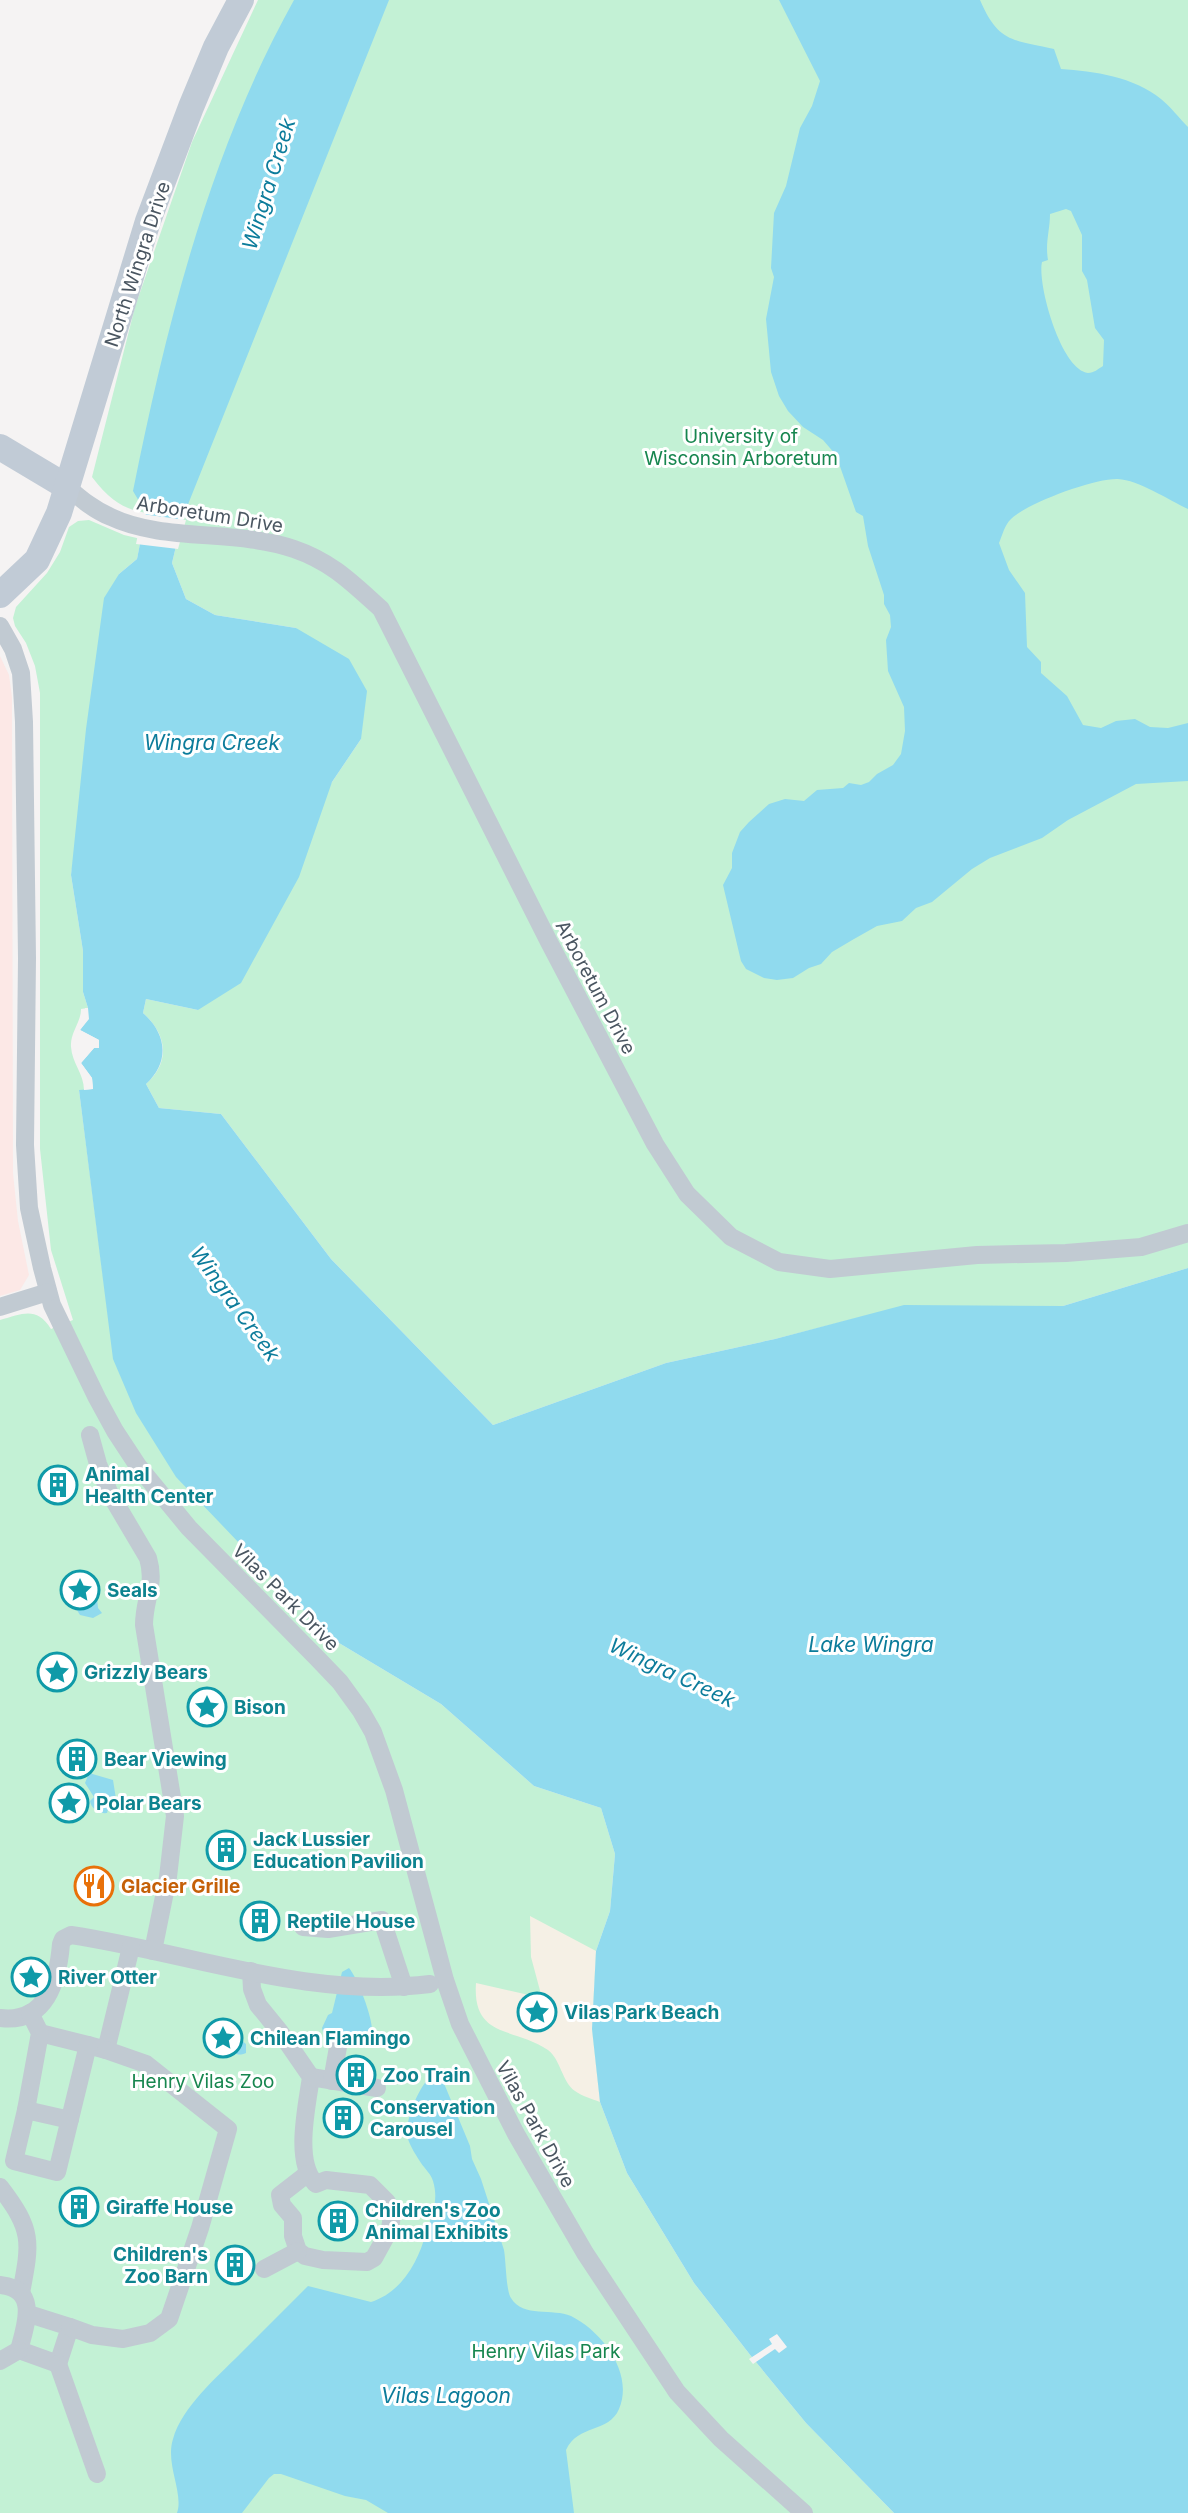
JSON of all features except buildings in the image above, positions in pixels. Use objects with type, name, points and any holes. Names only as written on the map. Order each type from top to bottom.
[{"type":"street","name":"North Wingra Drive","points":[[0,596],[37,560],[49,534],[67,487],[148,221],[216,47],[241,0]]},
{"type":"street","points":[[0,447],[67,487]]},
{"type":"street","name":"Arboretum Drive","points":[[67,487],[88,505],[112,518],[136,526],[252,538],[294,549],[337,570],[381,609],[549,942],[655,1144],[687,1194],[732,1237],[779,1262],[830,1269],[977,1255],[1066,1253],[1141,1247],[1188,1233]]},
{"type":"street","name":"Vilas Park Drive","points":[[0,626],[13,649],[21,673],[27,969],[25,1145],[29,1208],[48,1292],[92,1390],[138,1466],[188,1528],[340,1682],[367,1722],[394,1790],[445,1980],[460,2024],[516,2134],[585,2253],[677,2392],[721,2439],[804,2513]]},
{"type":"street","points":[[0,1307],[48,1292]]},
{"type":"street","points":[[90,1435],[109,1492],[148,1558],[152,1570],[144,1625],[175,1816],[168,1877],[153,1951]]},
{"type":"street","points":[[303,1927],[328,1929],[382,1920],[398,1987]]},
{"type":"street","points":[[0,2018],[18,2018],[30,2014],[47,1998],[60,1957],[61,1944],[67,1936],[317,1984],[398,1987],[430,1984]]},
{"type":"street","points":[[14,2161],[57,2172],[70,2120],[131,1947]]},
{"type":"street","points":[[251,1971],[252,1989],[258,2005],[311,2077],[303,2151],[316,2183]]},
{"type":"street","points":[[0,2180],[14,2161],[40,2033],[30,2014]]},
{"type":"street","points":[[29,2314],[92,2335],[123,2339],[150,2333],[169,2319],[200,2228],[228,2129],[146,2064],[97,2047],[40,2033]]},
{"type":"street","points":[[332,2081],[338,2047]]},
{"type":"street","points":[[311,2077],[377,2088]]},
{"type":"street","points":[[26,2110],[70,2120]]},
{"type":"street","points":[[326,2180],[370,2185],[387,2202],[392,2215],[390,2230],[374,2258],[368,2262],[323,2260],[304,2256],[298,2251],[293,2236],[293,2218],[282,2205],[280,2195],[316,2183],[326,2180]]},
{"type":"street","points":[[0,2187],[20,2213],[29,2240],[21,2293],[29,2314],[19,2350],[0,2361]]},
{"type":"street","points":[[264,2269],[298,2251]]},
{"type":"street","points":[[0,2285],[11,2286],[21,2293]]},
{"type":"street","points":[[69,2327],[58,2364],[97,2474]]},
{"type":"street","points":[[19,2350],[58,2364]]},
{"type":"shaded area","points":[[0,656],[9,675],[12,697],[13,1173],[18,1221],[29,1275],[20,1290],[0,1296]]},
{"type":"green space","name":"University of Wisconsin Arboretum","points":[[258,0],[1188,0],[1188,1268],[1063,1306],[904,1306],[666,1363],[493,1425],[331,1259],[221,1114],[159,1108],[146,1084],[159,1067],[163,1048],[157,1030],[143,1013],[146,999],[198,1010],[332,782],[361,739],[296,628],[215,615],[186,599],[172,563],[183,517],[142,512],[122,505],[112,499],[92,477],[135,307],[192,142]]},
{"type":"green space","points":[[89,520],[141,539],[137,559],[119,574],[71,875],[83,951],[83,992],[88,1008],[81,1009],[71,1047],[84,1090],[79,1090],[108,1314],[329,1637],[441,1704],[534,1786],[601,1808],[615,1854],[610,1911],[596,1951],[592,2029],[600,2102],[627,2173],[694,2283],[751,2356],[806,2423],[894,2513],[0,2513],[0,1320],[34,1314],[51,1329],[73,1320],[51,1250],[40,1149],[40,693],[35,666],[13,618],[16,607],[47,573],[60,552],[69,527],[78,521]]},
{"type":"sand","name":"Vilas Park Beach","points":[[530,1916],[596,1951],[592,2029],[600,2102],[571,2087],[548,2050],[498,2029],[488,2023],[481,2014],[476,1983],[542,1998],[531,1957]]},
{"type":"water","name":"Lake Wingra","points":[[294,0],[389,0],[183,517],[172,563],[186,599],[215,615],[296,628],[349,659],[367,691],[361,739],[332,782],[299,877],[241,983],[198,1010],[146,999],[143,1013],[161,1039],[162,1057],[159,1067],[146,1084],[159,1108],[221,1114],[331,1259],[493,1425],[666,1363],[775,1339],[904,1305],[1063,1306],[1188,1268],[1188,2513],[894,2513],[806,2423],[694,2283],[627,2173],[600,2102],[592,2029],[596,1951],[610,1911],[615,1854],[601,1808],[534,1786],[441,1704],[329,1637],[176,1477],[136,1413],[113,1359],[79,1090],[93,1089],[92,1078],[81,1063],[94,1048],[99,1048],[99,1040],[80,1030],[88,1019],[88,1008],[83,992],[83,951],[71,875],[86,729],[104,598],[119,574],[137,559],[146,513],[133,491],[177,301],[215,177],[238,117]]},
{"type":"water","points":[[779,0],[980,0],[1001,32],[1018,41],[1054,49],[1061,69],[1087,71],[1139,85],[1161,99],[1188,127],[1188,509],[1135,483],[1118,479],[1107,480],[1062,493],[1019,513],[1007,524],[999,543],[1009,570],[1025,593],[1027,647],[1041,662],[1041,673],[1067,696],[1083,725],[1101,728],[1116,721],[1135,719],[1150,727],[1168,728],[1188,723],[1188,781],[1136,784],[1068,820],[1042,838],[990,858],[972,869],[932,902],[916,908],[902,921],[877,926],[832,952],[821,964],[793,978],[777,980],[764,978],[746,969],[741,961],[723,885],[732,868],[732,853],[740,832],[769,804],[785,799],[804,801],[817,790],[869,782],[893,765],[901,754],[905,731],[904,707],[888,671],[886,640],[891,627],[890,615],[884,604],[884,595],[868,546],[863,516],[856,512],[836,455],[823,440],[803,427],[788,411],[779,396],[771,372],[766,319],[774,277],[771,268],[774,213],[786,186],[800,128],[812,106],[820,81]],"holes":[[[1066,209],[1071,211],[1082,235],[1082,271],[1087,280],[1095,328],[1104,340],[1103,366],[1090,373],[1078,368],[1060,342],[1047,306],[1041,273],[1042,262],[1048,260],[1050,214]]]},
{"type":"water","points":[[79,1574],[96,1588],[98,1608],[102,1613],[93,1618],[80,1615],[75,1607],[77,1600],[74,1589],[80,1591],[81,1595],[85,1589],[77,1585]]},
{"type":"water","points":[[89,1773],[113,1780],[116,1799],[107,1813],[96,1810],[91,1804],[90,1801],[94,1797],[85,1783]]},
{"type":"water","points":[[349,1968],[364,1998],[372,2030],[359,2040],[344,2046],[330,2042],[322,2028],[328,2015],[332,2013],[342,1972]]},
{"type":"water","points":[[219,2022],[246,2044],[246,2053],[236,2054],[209,2040],[208,2031],[211,2025]]},
{"type":"water","name":"Vilas Lagoon","points":[[428,2079],[443,2081],[470,2146],[472,2159],[504,2250],[511,2298],[523,2308],[564,2314],[583,2323],[604,2343],[619,2368],[623,2396],[614,2417],[578,2436],[566,2450],[574,2513],[388,2513],[366,2500],[274,2474],[242,2513],[177,2513],[179,2505],[171,2458],[173,2439],[184,2415],[211,2383],[308,2286],[371,2302],[392,2291],[413,2265],[423,2244],[435,2201],[432,2178],[412,2148],[407,2132],[412,2107]]},
{"type":"pier","points":[[142,514],[186,520],[178,549],[136,544]]},
{"type":"pier","points":[[85,1008],[88,1008],[89,1019],[80,1030],[99,1040],[99,1048],[94,1048],[81,1063],[92,1078],[93,1089],[84,1090],[84,1086],[89,1086],[89,1079],[78,1062],[96,1045],[77,1031],[85,1018]]},
{"type":"pier","points":[[777,2334],[787,2347],[779,2353],[775,2349],[753,2364],[749,2359],[772,2344],[769,2339]]},
{"type":"place","name":"Animal Health Center","points":[[58,1485]]},
{"type":"place","name":"Seals","points":[[80,1590]]},
{"type":"place","name":"Grizzly Bears","points":[[57,1672]]},
{"type":"place","name":"Bison","points":[[207,1707]]},
{"type":"place","name":"Bear Viewing","points":[[77,1759]]},
{"type":"place","name":"Polar Bears","points":[[69,1803]]},
{"type":"place","name":"Jack Lussier Education Pavilion","points":[[226,1850]]},
{"type":"place","name":"Glacier Grille","points":[[94,1886]]},
{"type":"place","name":"Reptile House","points":[[260,1921]]},
{"type":"place","name":"River Otter","points":[[31,1977]]},
{"type":"place","name":"Vilas Park Beach","points":[[537,2012]]},
{"type":"place","name":"Chilean Flamingo","points":[[223,2038]]},
{"type":"place","name":"Zoo Train","points":[[356,2075]]},
{"type":"place","name":"Conservation Carousel","points":[[343,2118]]},
{"type":"place","name":"Giraffe House","points":[[79,2207]]},
{"type":"place","name":"Children's Zoo Animal Exhibits","points":[[338,2221]]},
{"type":"place","name":"Children's Zoo Barn","points":[[235,2265]]},
{"type":"water label","name":"Wingra Creek","points":[[269,184]]},
{"type":"water label","name":"Wingra Creek","points":[[212,743]]},
{"type":"water label","name":"Wingra Creek","points":[[235,1304]]},
{"type":"water label","name":"Wingra Creek","points":[[672,1673]]},
{"type":"park label","name":"Henry Vilas Zoo","points":[[203,2081]]},
{"type":"park label","name":"Henry Vilas Park","points":[[546,2351]]}]
